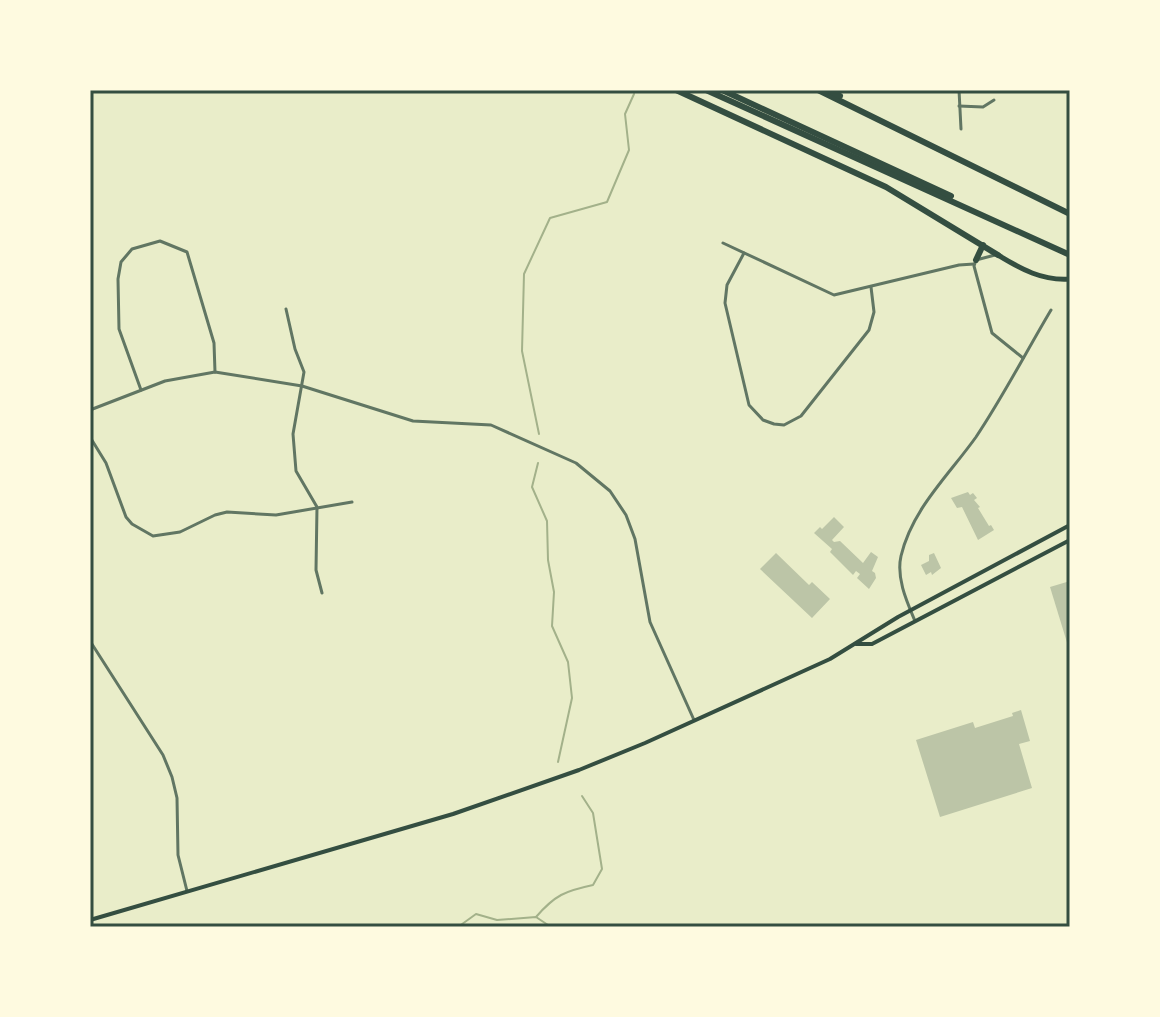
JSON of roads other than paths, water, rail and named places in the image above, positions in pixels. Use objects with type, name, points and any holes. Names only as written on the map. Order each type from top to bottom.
[{"type":"highway","points":[[676,90],[860,173],[1036,275],[1070,279]]},
{"type":"highway","points":[[706,90],[1039,240]]},
{"type":"highway","points":[[722,90],[943,192],[1070,255]]},
{"type":"highway","points":[[818,90],[1070,214]]},
{"type":"highway","points":[[828,90],[881,121]]},
{"type":"highway","points":[[975,262],[983,245]]},
{"type":"main road","points":[[90,920],[496,800],[590,766],[830,659],[910,610],[1070,525]]},
{"type":"main road","points":[[856,644],[872,644],[1070,540]]},
{"type":"street","points":[[959,90],[961,129]]},
{"type":"street","points":[[959,106],[983,107],[994,100]]},
{"type":"street","points":[[141,390],[119,329],[118,279],[121,262],[132,249],[160,241],[187,252],[214,343],[215,372]]},
{"type":"street","points":[[723,243],[826,293],[843,294],[998,255]]},
{"type":"street","points":[[744,253],[727,285],[725,303],[749,405],[763,420],[774,424],[784,425],[801,416],[869,330],[874,312],[871,287]]},
{"type":"street","points":[[975,262],[992,333],[1023,358]]},
{"type":"street","points":[[286,309],[304,372],[293,434],[296,471],[317,507],[316,570],[322,593]]},
{"type":"street","points":[[915,621],[900,566],[914,523],[977,435],[1051,310]]},
{"type":"street","points":[[90,410],[187,376],[215,372],[302,386],[413,421],[476,422],[504,429],[576,463],[610,491],[626,515],[635,539],[650,622],[694,720]]},
{"type":"street","points":[[90,437],[106,463],[126,517],[153,536],[180,532],[227,512],[276,515],[352,502]]},
{"type":"street","points":[[90,641],[163,755],[172,777],[177,798],[178,855],[187,891]]},
{"type":"waterway","points":[[539,434],[522,351],[524,274],[550,218],[607,202],[629,150],[625,114],[634,94]]},
{"type":"waterway","points":[[538,463],[532,487],[547,521],[548,560],[554,592],[552,626],[568,662],[572,698],[558,762]]},
{"type":"waterway","points":[[536,917],[561,895],[593,885],[602,869],[593,813],[582,796]]},
{"type":"waterway","points":[[458,927],[476,914],[497,920],[536,917],[551,927]]}]
